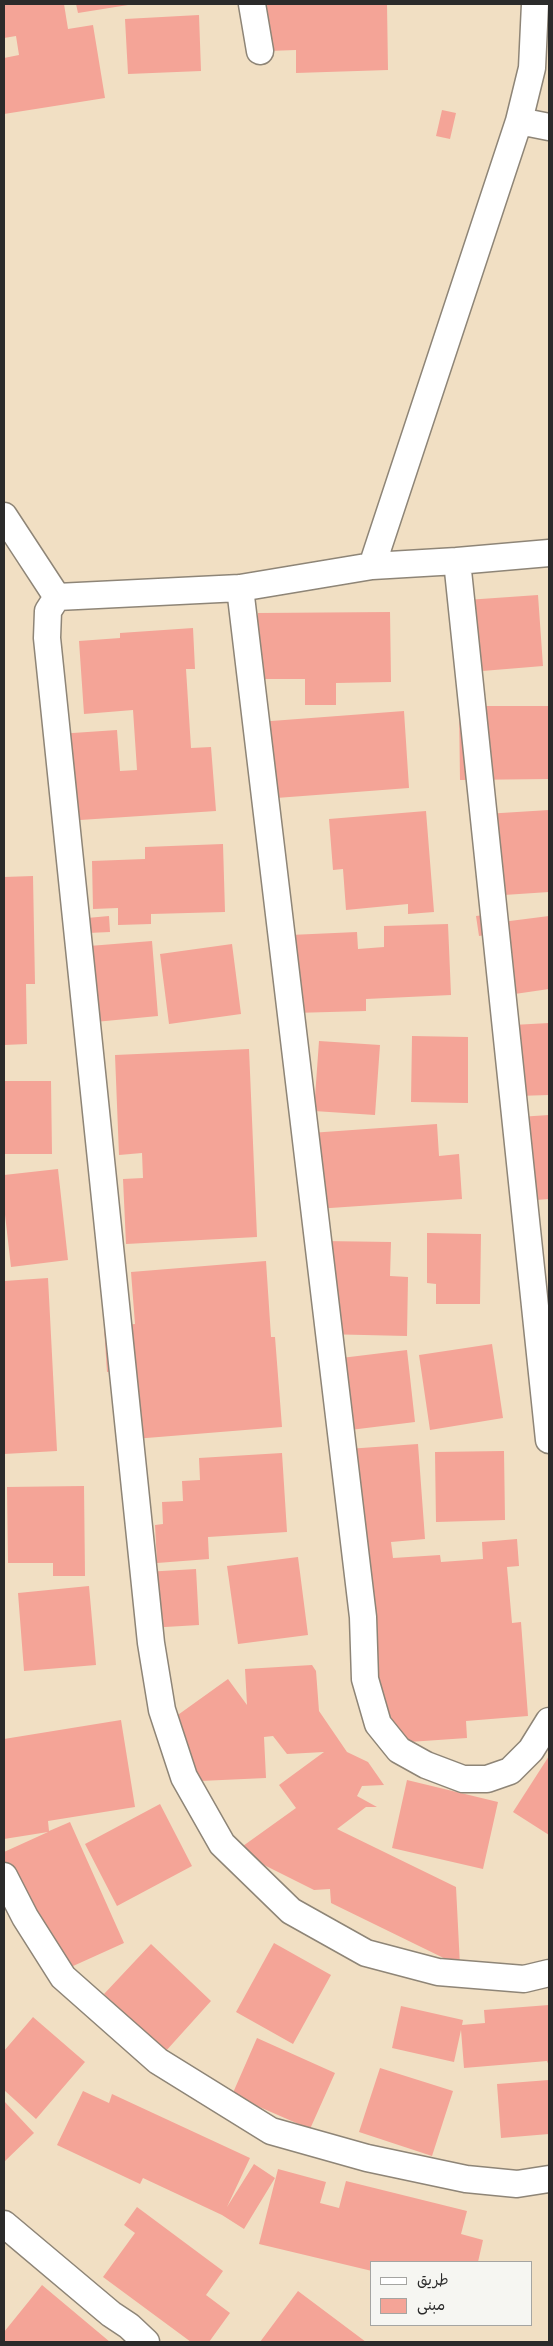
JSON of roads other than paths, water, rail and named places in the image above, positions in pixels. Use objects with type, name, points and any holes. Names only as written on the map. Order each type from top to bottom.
[{"type":"street","points":[[252,4],[260,51]]},
{"type":"street","points":[[372,566],[519,121],[532,68],[535,4]]},
{"type":"street","points":[[519,121],[549,127]]},
{"type":"street","points":[[4,516],[57,597]]},
{"type":"street","points":[[57,597],[240,588],[372,566],[549,553]]},
{"type":"street","points":[[457,561],[549,1440]]},
{"type":"street","points":[[240,588],[363,1617],[365,1679],[378,1724],[399,1750],[426,1765],[463,1779],[487,1779],[510,1770],[531,1750],[549,1721]]},
{"type":"street","points":[[57,597],[48,611],[47,638],[151,1643],[162,1710],[184,1777],[222,1844],[291,1911],[366,1953],[438,1972],[524,1979],[549,1973]]},
{"type":"street","points":[[4,1876],[25,1917],[63,1977],[158,2061],[271,2131],[366,2158],[466,2179],[517,2184],[549,2179]]},
{"type":"street","points":[[4,2224],[146,2342]]}]
